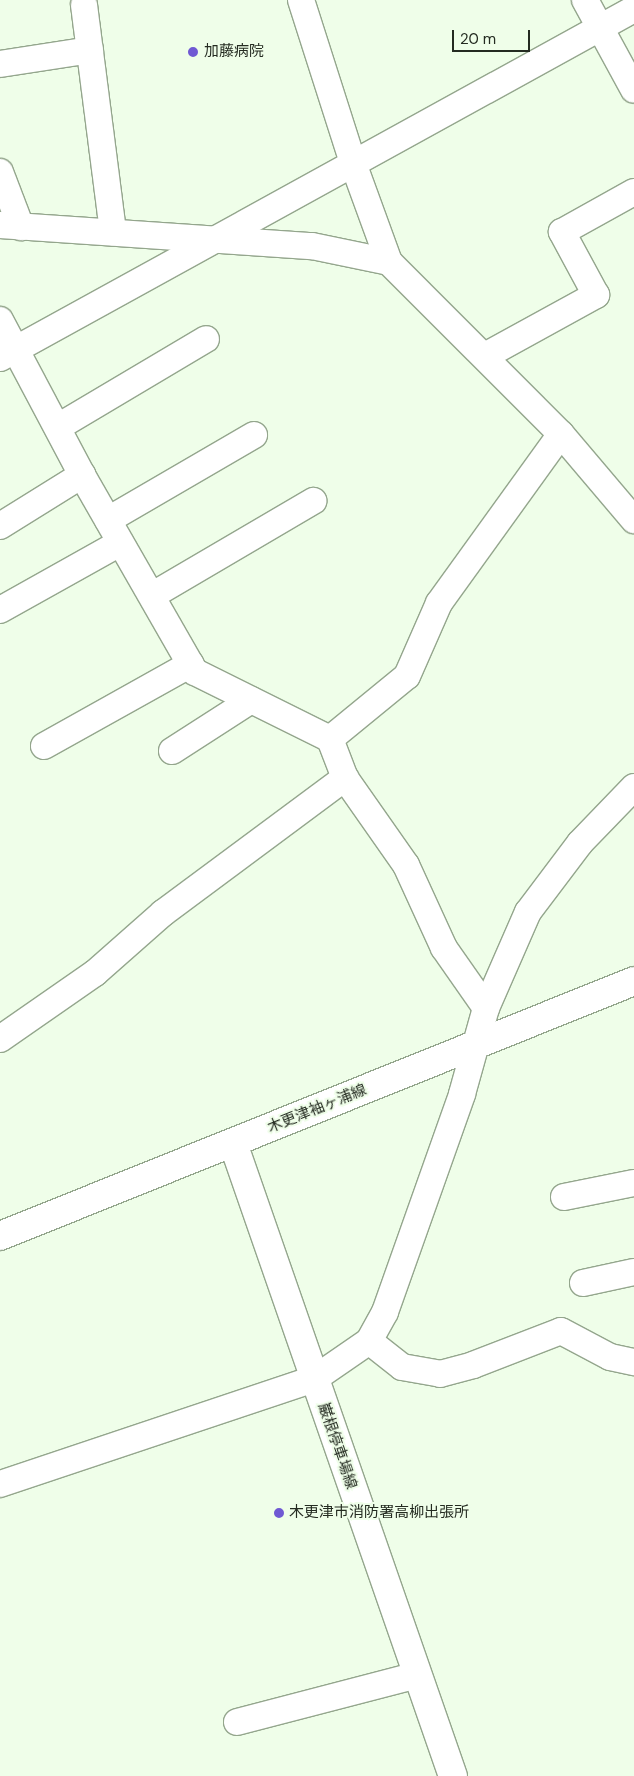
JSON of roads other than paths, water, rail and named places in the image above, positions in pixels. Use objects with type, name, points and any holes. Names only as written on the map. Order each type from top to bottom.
[{"type":"main road","name":"木更津袖ヶ浦線","points":[[0,1236],[634,981]]},
{"type":"main road","name":"巌根停車場線","points":[[233,1143],[453,1776]]},
{"type":"street","points":[[301,0],[353,163],[389,262],[561,434],[634,520]]},
{"type":"street","points":[[585,0],[634,90]]},
{"type":"street","points":[[84,5],[113,232]]},
{"type":"street","points":[[9,353],[222,238],[353,163],[634,9]]},
{"type":"street","points":[[0,64],[90,50]]},
{"type":"street","points":[[0,172],[11,226],[222,238],[312,246],[389,262]]},
{"type":"street","points":[[485,356],[596,295],[562,232],[634,192]]},
{"type":"street","points":[[0,320],[9,353],[58,427],[120,543],[153,595],[195,672],[330,739],[345,778],[406,865],[444,948],[486,1008]]},
{"type":"street","points":[[58,427],[206,339]]},
{"type":"street","points":[[330,739],[407,676],[439,603],[561,434]]},
{"type":"street","points":[[108,520],[254,435]]},
{"type":"street","points":[[0,526],[82,475]]},
{"type":"street","points":[[153,595],[313,501]]},
{"type":"street","points":[[0,610],[120,543]]},
{"type":"street","points":[[44,746],[191,664]]},
{"type":"street","points":[[172,751],[251,700]]},
{"type":"street","points":[[0,1039],[95,973],[163,913],[345,778]]},
{"type":"street","points":[[0,1484],[314,1380],[369,1341],[385,1312],[462,1094],[486,1008],[528,912],[580,843],[634,787]]},
{"type":"street","points":[[564,1197],[634,1183]]},
{"type":"street","points":[[583,1283],[634,1272]]},
{"type":"street","points":[[369,1341],[402,1367],[440,1374],[473,1366],[561,1331],[610,1357],[634,1362]]},
{"type":"street","points":[[237,1722],[418,1675]]},
{"type":"place","name":"加藤病院","points":[[193,52]]},
{"type":"place","name":"木更津市消防署高柳出張所","points":[[279,1513]]}]
